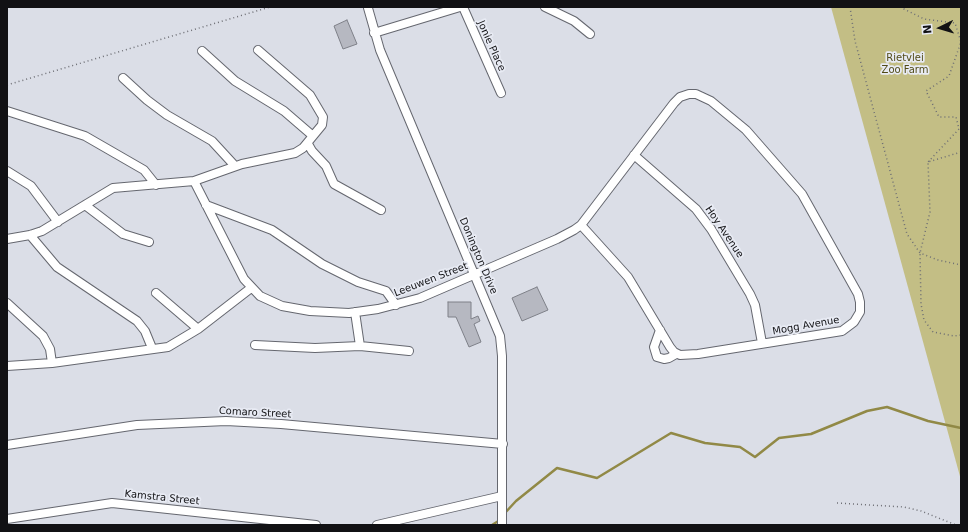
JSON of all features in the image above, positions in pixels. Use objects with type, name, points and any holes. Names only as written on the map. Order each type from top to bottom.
[{"type":"street","points":[[374,33],[460,7]]},
{"type":"street","name":"Jonie Place","points":[[463,7],[501,93]]},
{"type":"street","points":[[545,7],[574,21],[590,34]]},
{"type":"street","name":"Donington Drive","points":[[368,8],[374,33],[404,109],[496,324],[501,343],[503,444],[502,525]]},
{"type":"street","points":[[7,239],[30,235],[58,222],[114,188],[194,181],[235,166],[295,152],[308,144],[322,125],[323,120],[310,95],[258,50]]},
{"type":"street","points":[[202,51],[234,80],[284,111],[313,136]]},
{"type":"street","points":[[123,78],[167,116],[212,141],[235,166]]},
{"type":"street","name":"Mogg Avenue","points":[[660,330],[654,347],[657,357],[664,359],[670,358],[676,354],[685,356],[824,334],[846,329],[859,315],[860,305],[858,294],[808,202],[753,137],[723,111],[702,96],[689,94],[680,97],[674,103]]},
{"type":"street","name":"Leeuwen Street","points":[[194,181],[244,279],[251,288],[265,299],[282,306],[310,311],[355,312],[396,305],[420,298],[562,237],[581,226],[674,103]]},
{"type":"street","points":[[7,111],[85,136],[144,170],[156,185]]},
{"type":"street","points":[[308,144],[326,166],[336,186],[381,210]]},
{"type":"street","name":"Hoy Avenue","points":[[634,155],[696,209],[707,223],[750,294],[755,305],[762,343]]},
{"type":"street","points":[[7,171],[31,186],[58,222]]},
{"type":"street","points":[[85,205],[123,234],[148,242]]},
{"type":"street","points":[[206,205],[272,230],[322,264],[358,282],[386,291],[396,305]]},
{"type":"street","points":[[581,226],[628,277],[676,354]]},
{"type":"street","points":[[30,235],[57,267],[137,321],[145,331],[152,348]]},
{"type":"street","points":[[7,366],[52,363],[168,347],[198,330],[251,288]]},
{"type":"street","points":[[156,293],[198,330]]},
{"type":"street","points":[[7,303],[42,336],[50,349],[52,363]]},
{"type":"street","points":[[355,312],[360,346]]},
{"type":"street","points":[[255,345],[315,348],[360,346],[409,351]]},
{"type":"street","name":"Comaro Street","points":[[7,446],[137,425],[226,421],[282,424],[503,444]]},
{"type":"street","points":[[377,525],[502,500]]},
{"type":"street","name":"Kamstra Street","points":[[7,519],[112,503],[316,525]]},
{"type":"path","points":[[7,85],[270,7]]},
{"type":"path","points":[[850,7],[855,41],[907,234],[920,253],[938,260],[961,265]]},
{"type":"path","points":[[900,7],[924,19],[955,23],[961,42],[949,76],[926,91],[939,117],[956,117],[959,129],[928,162],[930,212],[920,253],[921,304],[924,320],[934,332],[954,336],[961,335]]},
{"type":"path","points":[[928,162],[961,152]]},
{"type":"path","points":[[837,503],[904,507],[921,511],[956,525]]},
{"type":"green space","name":"Rietvlei Zoo Farm","points":[[831,7],[961,7],[961,480]]},
{"type":"building","points":[[347,20],[357,44],[343,49],[334,26]]},
{"type":"building","points":[[537,287],[548,310],[522,321],[512,298]]},
{"type":"building","points":[[448,302],[471,302],[471,319],[478,316],[480,321],[474,324],[481,342],[469,347],[456,317],[448,317]]},
{"type":"waterway","points":[[504,514],[516,501],[557,468],[597,478],[671,433],[705,443],[740,447],[755,457],[779,438],[811,434],[867,411],[887,407],[928,421],[961,428]]},
{"type":"waterway","points":[[492,525],[500,520]]}]
